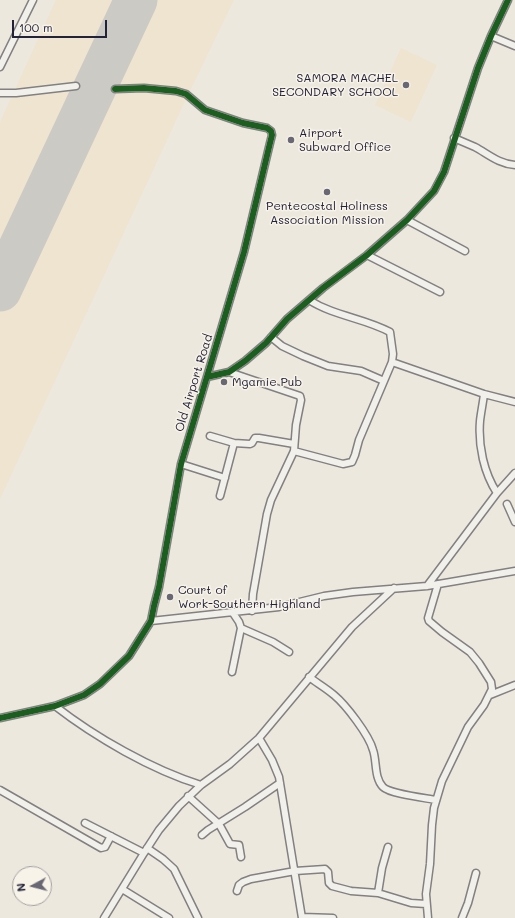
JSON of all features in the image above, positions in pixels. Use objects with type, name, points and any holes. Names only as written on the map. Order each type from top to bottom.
[{"type":"street","points":[[0,67],[33,0]]},
{"type":"street","points":[[208,377],[229,372],[245,361],[271,337],[287,319],[323,288],[367,255],[407,220],[434,191],[444,172],[478,68],[508,0]]},
{"type":"street","points":[[491,36],[515,46]]},
{"type":"street","points":[[0,93],[16,93],[76,86]]},
{"type":"street","name":"Old Airport Road","points":[[0,718],[56,706],[84,695],[100,684],[129,656],[152,621],[182,464],[244,252],[272,135],[271,131],[267,128],[243,123],[205,110],[186,94],[176,90],[144,88],[115,89]]},
{"type":"street","points":[[454,138],[475,147],[496,160],[509,165],[515,165]]},
{"type":"street","points":[[407,220],[465,251]]},
{"type":"street","points":[[367,255],[440,292]]},
{"type":"street","points":[[210,436],[234,443],[250,444],[252,444],[255,438],[259,438],[343,464],[352,462],[359,440],[392,362],[393,354],[390,332],[357,318],[317,306],[309,300]]},
{"type":"street","points":[[271,337],[282,346],[322,363],[361,371],[384,381]]},
{"type":"street","points":[[392,362],[484,394],[515,402]]},
{"type":"street","points":[[229,372],[300,396],[301,400],[296,425],[294,448],[271,500],[267,514],[253,594],[252,611]]},
{"type":"street","points":[[484,394],[480,423],[482,452],[485,469],[490,482],[497,493]]},
{"type":"street","points":[[220,496],[234,443]]},
{"type":"street","points":[[182,464],[225,478]]},
{"type":"street","points":[[427,586],[497,493],[515,473]]},
{"type":"street","points":[[507,504],[515,522]]},
{"type":"street","points":[[152,621],[252,611],[279,607],[324,596],[427,586],[515,571]]},
{"type":"street","points":[[428,918],[426,904],[432,824],[436,800],[442,781],[468,727],[490,695],[492,688],[491,682],[470,652],[429,621],[428,618],[438,584]]},
{"type":"street","points":[[104,918],[159,830],[188,796],[201,784],[230,764],[259,738],[352,626],[394,588]]},
{"type":"street","points":[[232,613],[239,622],[240,628],[232,672]]},
{"type":"street","points":[[240,628],[273,642],[289,652]]},
{"type":"street","points":[[309,677],[339,700],[367,738],[373,749],[377,776],[382,787],[390,791],[436,800]]},
{"type":"street","points":[[490,695],[515,685]]},
{"type":"street","points":[[56,706],[73,720],[103,739],[174,775],[201,784]]},
{"type":"street","points":[[259,738],[272,760],[280,783],[302,918],[333,918]]},
{"type":"street","points":[[202,835],[280,783]]},
{"type":"street","points":[[0,790],[100,848],[105,847],[111,836]]},
{"type":"street","points":[[188,796],[218,824],[230,844],[239,845],[241,857]]},
{"type":"street","points":[[85,823],[166,862],[174,869],[198,918]]},
{"type":"street","points":[[378,893],[382,868],[388,847]]},
{"type":"street","points":[[237,891],[239,885],[250,879],[295,871],[325,869],[328,872],[329,883],[332,886],[351,891],[378,893],[411,903],[426,904]]},
{"type":"street","points":[[462,918],[476,874]]},
{"type":"street","points":[[122,889],[169,918]]},
{"type":"shaded area","points":[[56,0],[234,0],[188,95],[0,499],[0,122]]},
{"type":"shaded area","name":"SAMORA MACHEL SECONDARY SCHOOL","points":[[401,48],[437,65],[411,122],[375,105]]},
{"type":"runway","points":[[0,290],[136,0]]},
{"type":"cycle path","points":[[207,377],[229,372],[245,361],[266,343],[287,319],[323,288],[367,255],[407,220],[434,191],[444,172],[478,68],[508,0]]},
{"type":"cycle path","points":[[0,718],[55,706],[84,695],[100,684],[129,656],[151,621],[159,587],[181,464],[244,252],[272,135],[271,131],[267,128],[243,123],[205,110],[186,94],[176,91],[144,88],[115,89]]},
{"type":"place","name":"SAMORA MACHEL SECONDARY SCHOOL","points":[[406,85]]},
{"type":"place","name":"Airport Subward Office","points":[[291,140]]},
{"type":"place","name":"Pentecostal Holiness Association Mission","points":[[327,192]]},
{"type":"place","name":"Mgamie Pub","points":[[224,382]]},
{"type":"place","name":"Court of Work-Southern Highland","points":[[170,597]]}]
